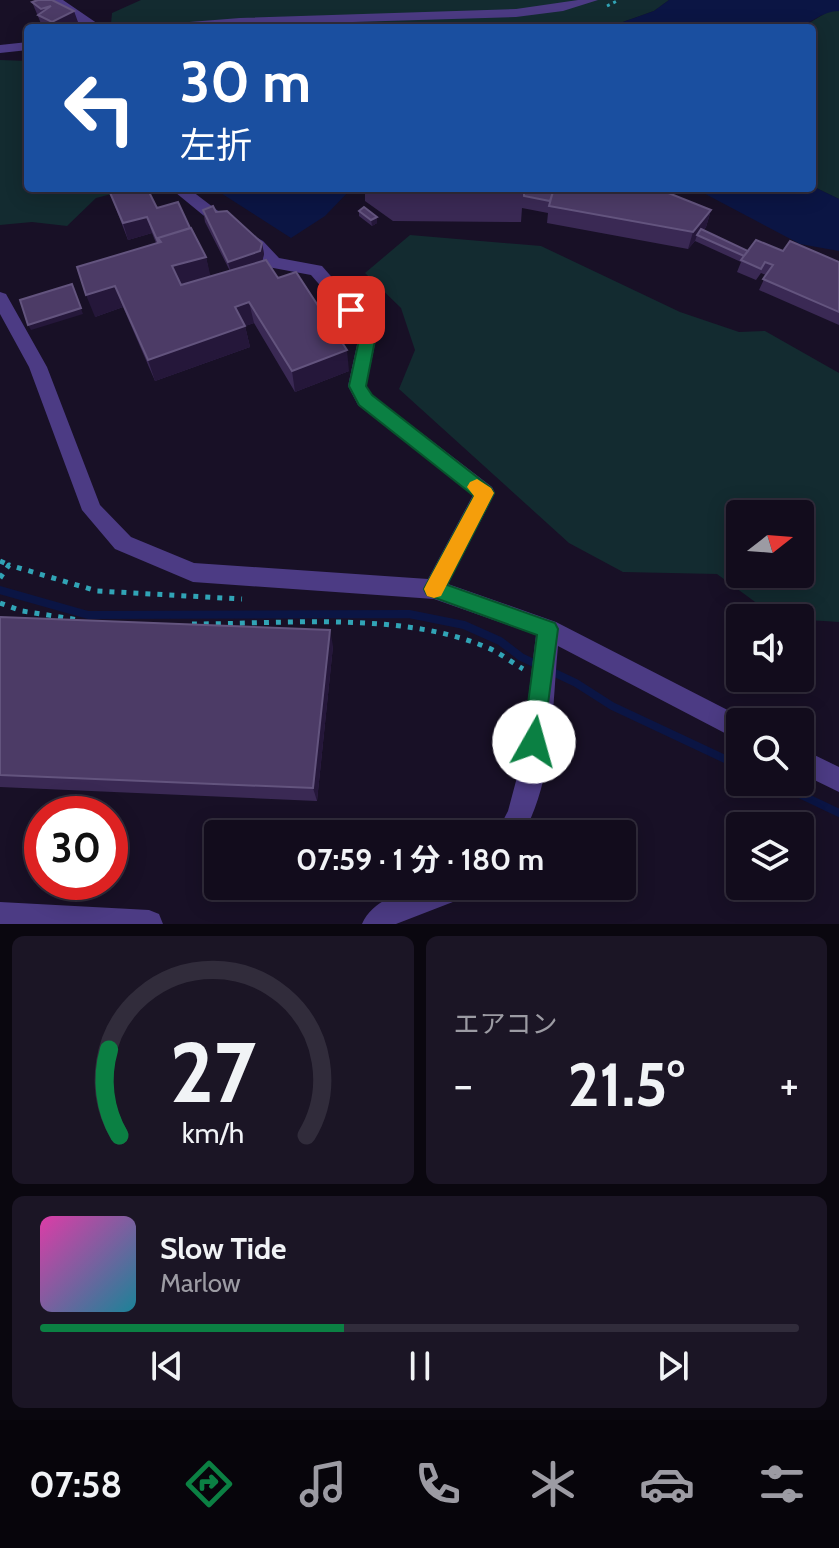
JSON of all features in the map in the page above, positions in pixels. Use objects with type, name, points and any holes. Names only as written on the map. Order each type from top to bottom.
[{"type":"street","points":[[57,0],[68,14],[92,24]]},
{"type":"street","points":[[205,24],[235,21],[386,21],[516,13],[592,0]]},
{"type":"street","points":[[0,49],[24,46]]},
{"type":"street","points":[[183,192],[237,234],[257,245],[274,263],[316,270],[369,330],[357,386],[365,400],[485,493],[434,589]]},
{"type":"street","points":[[0,298],[38,367],[92,510],[123,543],[193,572],[434,589],[548,629],[726,722]]},
{"type":"street","points":[[519,820],[531,773],[548,629]]},
{"type":"street","points":[[814,767],[839,780]]},
{"type":"street","points":[[376,924],[390,911],[422,900]]},
{"type":"street","points":[[0,916],[149,924]]},
{"type":"path","points":[[0,561],[9,565]]},
{"type":"path","points":[[0,603],[22,611],[82,621]]},
{"type":"path","points":[[190,624],[402,629],[485,647],[542,680]]},
{"type":"green space","points":[[141,0],[669,0],[654,11],[617,24],[111,24],[112,13]]},
{"type":"green space","points":[[829,11],[839,11],[839,199],[816,188],[816,24],[808,24]]},
{"type":"green space","points":[[0,60],[24,61],[24,192],[119,192],[96,198],[67,226],[32,222],[0,225]]},
{"type":"green space","points":[[410,235],[541,246],[680,312],[739,332],[765,331],[839,373],[839,622],[814,620],[814,604],[758,604],[736,588],[814,588],[814,500],[726,500],[726,581],[717,574],[623,572],[569,543],[399,389],[415,350],[401,308],[365,273]]},
{"type":"shaded area","points":[[669,0],[839,0],[839,11],[827,13],[806,24],[617,24],[654,11]]},
{"type":"shaded area","points":[[816,188],[839,199],[839,251],[800,244],[702,192],[816,192]]},
{"type":"shaded area","points":[[219,192],[348,192],[325,216],[291,238]]},
{"type":"building","points":[[52,0],[74,11],[52,22],[38,15],[51,6],[41,9],[32,2]]},
{"type":"building","points":[[110,192],[149,192],[157,208],[178,202],[190,228],[158,238],[158,242],[147,217],[123,223]]},
{"type":"building","points":[[524,192],[553,192],[550,201],[524,196]]},
{"type":"building","points":[[553,192],[666,192],[711,210],[693,232],[549,206]]},
{"type":"building","points":[[213,206],[216,212],[227,211],[262,243],[260,251],[228,262],[203,210]]},
{"type":"building","points":[[364,207],[377,217],[371,220],[359,211]]},
{"type":"building","points":[[191,228],[206,257],[172,266],[181,285],[266,260],[278,278],[296,272],[347,350],[292,371],[249,302],[235,307],[245,326],[148,360],[115,286],[86,295],[77,267],[161,242],[158,238]]},
{"type":"building","points":[[701,229],[748,251],[744,256],[697,235]]},
{"type":"building","points":[[756,240],[783,251],[790,241],[839,262],[839,312],[763,279],[773,265],[765,262],[761,269],[741,260]]},
{"type":"building","points":[[72,284],[81,308],[28,325],[20,300]]},
{"type":"building","points":[[0,617],[330,630],[313,788],[0,775]]},
{"type":"waterway","points":[[0,590],[88,615],[409,614],[464,625],[500,641],[521,657],[576,683],[612,706],[726,759]]},
{"type":"waterway","points":[[803,796],[839,813]]},
{"type":"slow traffic","points":[[434,589],[485,493],[477,487]]},
{"type":"route","points":[[351,310],[369,330],[357,386],[365,400],[485,493],[434,589],[548,629],[534,742]]}]
